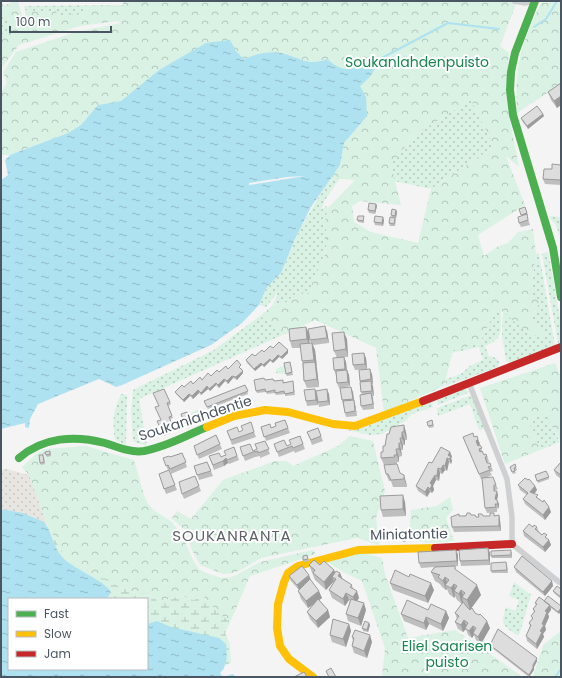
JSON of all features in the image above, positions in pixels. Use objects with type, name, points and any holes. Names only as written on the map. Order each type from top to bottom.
[{"type":"street","points":[[514,1],[525,3],[532,1]]},
{"type":"street","points":[[535,1],[515,53],[511,72],[510,90],[513,115],[559,263],[561,297]]},
{"type":"street","name":"Soukanlahdentie","points":[[19,458],[35,445],[70,438],[90,440],[133,451],[144,451],[242,414],[265,410],[288,411],[342,426],[355,426],[561,347]]},
{"type":"street","points":[[469,383],[507,479],[512,541],[559,582]]},
{"type":"street","name":"Miniatontie","points":[[313,677],[287,656],[280,645],[279,598],[283,580],[294,568],[319,562],[362,548],[373,550],[512,541]]},
{"type":"green space","name":"Soukanlahdenpuisto","points":[[14,1],[18,2],[23,19],[26,18],[25,10],[49,14],[51,11],[56,10],[57,16],[84,13],[85,6],[123,5],[123,1],[508,1],[516,4],[500,46],[509,53],[506,90],[510,121],[519,167],[506,156],[525,205],[478,235],[484,256],[499,246],[508,243],[518,232],[533,229],[536,254],[530,294],[540,301],[531,321],[548,337],[530,335],[497,307],[480,343],[453,350],[444,386],[384,412],[376,348],[315,320],[287,333],[260,316],[273,305],[287,302],[297,292],[308,293],[325,254],[327,240],[325,220],[328,208],[355,180],[330,178],[340,165],[344,143],[367,116],[353,73],[338,69],[327,59],[314,62],[277,53],[262,54],[244,59],[236,51],[174,62],[159,70],[121,101],[98,105],[81,125],[68,133],[10,155],[1,155],[1,92],[7,83],[3,72],[16,52],[76,32],[121,23],[118,21],[80,26],[19,45],[1,69],[1,34],[12,37],[8,16],[2,13],[1,15],[1,4],[6,5]],"holes":[[[471,100],[494,147],[431,189],[418,243],[371,232],[354,222],[352,206],[360,201],[401,205],[391,164],[414,135]]]},
{"type":"green space","points":[[561,1],[561,84],[517,113],[516,97],[518,69],[520,56],[528,31],[541,3]]},
{"type":"green space","points":[[116,5],[118,21],[57,16],[51,11],[49,14],[25,10],[24,6]]},
{"type":"green space","points":[[2,13],[8,16],[12,38],[1,34]]},
{"type":"green space","points":[[471,99],[494,147],[431,189],[394,181],[390,164],[414,135]]},
{"type":"green space","points":[[330,178],[340,178],[325,200],[321,210],[326,206],[328,208],[326,218],[326,250],[322,263],[308,294],[297,292],[287,302],[273,305],[278,292],[266,307],[259,305],[267,287],[281,273],[300,229]]},
{"type":"green space","points":[[549,216],[561,217],[561,239],[555,223]]},
{"type":"green space","points":[[548,252],[561,324],[561,342],[558,343],[542,254]]},
{"type":"green space","points":[[539,253],[555,346],[510,363],[506,361],[502,336],[503,312],[514,320],[547,336],[531,321],[540,301],[530,294],[536,254]]},
{"type":"green space","points":[[497,307],[501,310],[501,327],[499,336],[496,340],[485,346],[489,356],[496,358],[499,362],[498,367],[445,386],[446,379],[461,374],[470,366],[483,360],[479,347],[452,353],[453,350],[480,342]]},
{"type":"green space","points":[[260,316],[287,333],[139,399],[147,446],[133,441],[131,413],[133,390],[214,350]]},
{"type":"green space","points":[[555,363],[561,377],[561,442],[545,414],[528,420],[540,450],[505,464],[480,388]]},
{"type":"green space","points":[[285,365],[287,374],[276,373],[276,369]]},
{"type":"green space","points":[[463,388],[470,392],[438,405],[437,399]]},
{"type":"green space","points":[[121,394],[127,395],[126,445],[115,440],[114,433],[113,421],[116,406]]},
{"type":"green space","points":[[472,395],[485,429],[479,430],[470,404],[438,416],[437,408]]},
{"type":"green space","points":[[432,401],[433,407],[412,414],[405,421],[382,434],[370,435],[347,430],[365,427]]},
{"type":"green space","points":[[201,409],[209,414],[211,418],[192,425],[188,414]]},
{"type":"green space","points":[[545,413],[560,442],[540,450],[528,420]]},
{"type":"green space","points":[[350,436],[373,441],[385,491],[376,518],[379,545],[357,538],[261,558],[233,573],[223,574],[200,565],[191,548],[188,533],[172,518],[177,511],[191,519],[223,480],[275,461],[287,461],[293,466],[338,446]]},
{"type":"green space","points":[[86,446],[134,460],[148,504],[155,511],[172,522],[184,539],[193,560],[199,569],[206,573],[222,578],[232,577],[260,562],[313,550],[316,554],[250,576],[232,618],[224,619],[210,604],[181,596],[158,602],[150,594],[135,593],[111,583],[65,556],[54,538],[49,526],[47,525],[29,475],[22,467],[37,453],[46,449]]},
{"type":"green space","points":[[450,497],[453,510],[446,518],[454,541],[424,542],[414,537],[410,530],[411,510],[437,506]]},
{"type":"green space","points":[[47,525],[49,526],[54,538],[65,556],[111,583],[135,593],[150,594],[158,602],[181,596],[194,600],[203,596],[224,618],[232,618],[225,633],[230,644],[231,663],[226,665],[217,657],[148,669],[148,598],[9,598],[1,543],[49,533]]},
{"type":"green space","name":"Eliel Saarisen puisto","points":[[359,552],[382,558],[385,574],[408,638],[455,630],[523,677],[382,677],[385,648],[362,581],[343,572],[328,562]]},
{"type":"green space","points":[[514,582],[531,595],[519,635],[509,629],[503,621],[506,607],[515,611],[519,600],[509,596]]},
{"type":"green space","points":[[561,631],[561,677],[533,677],[543,645]]},
{"type":"sand","points":[[7,469],[29,475],[47,525],[33,517],[1,509],[1,470]]},
{"type":"water","points":[[230,40],[236,51],[244,59],[262,53],[276,52],[309,62],[327,59],[340,68],[350,69],[376,58],[376,66],[370,77],[360,86],[366,97],[367,116],[344,143],[340,165],[311,207],[295,239],[281,273],[267,287],[259,305],[242,323],[211,345],[116,387],[99,379],[38,404],[30,419],[29,428],[25,427],[25,423],[1,429],[1,180],[8,175],[5,160],[10,155],[68,133],[81,125],[98,105],[121,101],[159,70],[206,43]]},
{"type":"water","points":[[1,509],[23,513],[44,522],[63,558],[102,583],[111,592],[108,598],[8,598],[8,670],[148,670],[148,624],[157,621],[171,627],[219,638],[226,644],[226,663],[220,673],[223,677],[1,677]]},
{"type":"water","points":[[233,674],[236,677],[223,677]]},
{"type":"pier","points":[[305,176],[249,185],[249,183],[287,177]]},
{"type":"building","points":[[561,83],[561,96],[554,101],[548,92]]},
{"type":"building","points":[[537,106],[543,114],[527,126],[521,118]]},
{"type":"building","points":[[552,164],[561,165],[561,180],[543,179],[544,169],[552,169]]},
{"type":"building","points":[[369,203],[376,204],[375,211],[368,210]]},
{"type":"building","points":[[525,207],[527,213],[521,215],[519,209]]},
{"type":"building","points":[[392,209],[396,210],[395,216],[391,215]]},
{"type":"building","points":[[527,214],[528,220],[519,223],[518,217]]},
{"type":"building","points":[[358,216],[364,216],[363,221],[357,220]]},
{"type":"building","points":[[375,216],[383,217],[382,223],[374,222]]},
{"type":"building","points":[[390,217],[395,218],[394,224],[389,223]]},
{"type":"building","points":[[325,326],[327,338],[310,340],[308,329]]},
{"type":"building","points":[[306,327],[307,339],[290,341],[289,329]]},
{"type":"building","points":[[344,332],[346,349],[334,351],[332,333]]},
{"type":"building","points":[[279,342],[288,350],[281,357],[278,355],[272,361],[270,359],[263,365],[261,363],[254,369],[246,360],[252,354],[255,356],[262,350],[264,352],[270,346],[273,348]]},
{"type":"building","points":[[312,343],[314,360],[302,361],[300,344]]},
{"type":"building","points":[[364,353],[365,364],[353,365],[352,354]]},
{"type":"building","points":[[344,357],[345,369],[334,370],[333,358]]},
{"type":"building","points":[[237,360],[241,365],[239,367],[243,371],[236,377],[232,376],[227,381],[224,379],[218,385],[216,383],[209,389],[207,386],[201,393],[198,390],[192,396],[189,394],[183,400],[175,392],[182,385],[184,387],[191,381],[193,384],[200,377],[202,380],[208,373],[211,376],[217,370],[219,372],[226,366],[228,369]]},
{"type":"building","points":[[290,362],[292,372],[286,374],[284,363]]},
{"type":"building","points":[[315,362],[317,379],[304,381],[303,363]]},
{"type":"building","points":[[370,369],[371,379],[360,381],[359,370]]},
{"type":"building","points":[[347,370],[348,382],[337,383],[336,371]]},
{"type":"building","points":[[264,378],[265,380],[273,379],[274,381],[283,380],[283,383],[293,381],[294,392],[285,394],[284,391],[275,393],[275,390],[266,392],[265,389],[256,391],[254,380]]},
{"type":"building","points":[[371,381],[372,391],[361,392],[360,382]]},
{"type":"building","points":[[245,385],[248,391],[207,407],[204,401]]},
{"type":"building","points":[[351,387],[353,399],[342,400],[340,388]]},
{"type":"building","points":[[164,389],[170,402],[167,403],[172,416],[169,417],[173,426],[169,428],[170,430],[163,434],[157,421],[161,420],[155,407],[159,406],[153,393]]},
{"type":"building","points":[[315,389],[316,400],[306,401],[304,390]]},
{"type":"building","points":[[327,389],[328,401],[318,402],[316,391]]},
{"type":"building","points":[[371,393],[373,404],[361,406],[360,395]]},
{"type":"building","points":[[354,400],[355,411],[345,413],[343,401]]},
{"type":"building","points":[[187,412],[190,420],[184,422],[181,414]]},
{"type":"building","points":[[285,420],[288,428],[264,437],[261,427],[270,424],[271,428],[276,426],[275,423]]},
{"type":"building","points":[[432,420],[433,425],[428,426],[427,422]]},
{"type":"building","points":[[251,422],[254,432],[231,440],[227,431],[237,427],[239,432],[243,430],[241,426]]},
{"type":"building","points":[[404,425],[404,432],[402,432],[402,438],[400,438],[401,443],[399,443],[399,449],[396,449],[397,455],[394,455],[395,457],[381,458],[381,452],[383,452],[383,446],[385,446],[387,434],[389,434],[391,427]]},
{"type":"building","points":[[318,428],[321,436],[311,440],[307,432]]},
{"type":"building","points":[[473,433],[474,437],[477,436],[478,439],[476,441],[478,446],[480,445],[482,448],[479,449],[480,452],[482,451],[484,455],[486,454],[487,457],[485,457],[487,463],[490,463],[491,466],[488,467],[490,470],[479,474],[463,437]]},
{"type":"building","points":[[216,435],[220,444],[197,455],[194,446]]},
{"type":"building","points":[[300,436],[303,444],[293,448],[292,446],[277,452],[274,444],[284,440],[287,446],[291,444],[289,440]]},
{"type":"building","points":[[265,441],[269,449],[258,453],[258,451],[253,452],[243,456],[240,447],[250,444],[253,451],[257,449],[255,444]]},
{"type":"building","points":[[234,447],[237,456],[227,460],[226,458],[223,461],[213,465],[209,456],[219,453],[221,457],[226,455],[224,451]]},
{"type":"building","points":[[441,447],[450,452],[448,455],[451,457],[449,459],[447,458],[445,466],[443,465],[441,469],[438,468],[437,476],[435,475],[430,483],[432,485],[430,489],[428,487],[425,492],[416,486],[429,462],[432,463]]},
{"type":"building","points":[[50,451],[50,454],[46,455],[45,452]]},
{"type":"building","points":[[182,453],[186,462],[170,469],[168,465],[166,466],[163,458]]},
{"type":"building","points":[[39,455],[43,455],[44,462],[40,463]]},
{"type":"building","points":[[207,462],[211,471],[197,475],[194,466]]},
{"type":"building","points":[[561,462],[561,475],[554,470]]},
{"type":"building","points":[[397,464],[400,473],[404,475],[404,479],[391,480],[388,474],[386,474],[384,465]]},
{"type":"building","points":[[515,464],[515,471],[512,472],[510,467]]},
{"type":"building","points":[[169,470],[175,485],[164,489],[159,474]]},
{"type":"building","points":[[546,471],[549,477],[537,481],[535,475]]},
{"type":"building","points":[[195,476],[199,486],[182,494],[179,482]]},
{"type":"building","points":[[493,477],[496,485],[494,485],[494,491],[497,491],[495,499],[497,500],[498,504],[495,504],[496,507],[485,508],[482,478]]},
{"type":"building","points":[[525,478],[528,480],[529,479],[535,486],[530,492],[538,495],[536,497],[543,502],[544,500],[549,507],[543,515],[523,499],[528,493],[518,485]]},
{"type":"building","points":[[403,495],[403,509],[381,510],[380,496]]},
{"type":"building","points":[[467,513],[475,515],[476,517],[479,517],[478,514],[490,516],[490,513],[494,513],[494,516],[499,515],[499,526],[452,527],[451,517],[459,514],[459,516],[466,516]]},
{"type":"building","points":[[529,524],[533,527],[534,525],[537,527],[535,529],[542,535],[544,533],[547,535],[545,537],[549,540],[543,547],[523,531]]},
{"type":"building","points":[[402,536],[405,536],[405,540],[402,540]]},
{"type":"building","points":[[488,548],[489,560],[460,561],[459,550]]},
{"type":"building","points":[[456,550],[457,561],[419,563],[418,552]]},
{"type":"building","points":[[511,550],[511,555],[491,556],[491,551]]},
{"type":"building","points":[[307,555],[308,559],[303,560],[303,556]]},
{"type":"building","points":[[522,556],[552,581],[543,592],[514,567]]},
{"type":"building","points":[[314,560],[320,565],[324,561],[334,570],[324,582],[313,573],[315,570],[309,565]]},
{"type":"building","points":[[506,562],[507,570],[491,571],[491,563]]},
{"type":"building","points":[[302,566],[309,575],[297,585],[289,576]]},
{"type":"building","points":[[455,566],[455,569],[477,585],[467,600],[462,597],[465,593],[461,590],[459,594],[454,591],[457,586],[454,584],[451,588],[445,585],[449,580],[445,577],[443,581],[438,577],[440,575],[431,572],[435,567]]},
{"type":"building","points":[[395,570],[409,577],[410,574],[431,583],[425,596],[390,583]]},
{"type":"building","points":[[336,571],[340,573],[338,576],[352,585],[350,587],[357,591],[353,597],[346,593],[343,599],[329,590],[336,579],[332,577]]},
{"type":"building","points":[[310,579],[319,591],[306,601],[298,591]]},
{"type":"building","points":[[557,586],[561,589],[561,597],[553,591]]},
{"type":"building","points":[[548,596],[561,606],[558,612],[544,601]]},
{"type":"building","points":[[539,597],[550,605],[545,611],[547,612],[542,624],[544,625],[540,631],[542,632],[536,644],[526,636],[531,625],[529,623],[533,618],[531,616],[535,611],[533,609],[537,604],[535,603]]},
{"type":"building","points":[[318,599],[328,610],[316,621],[307,612]]},
{"type":"building","points":[[351,599],[364,603],[358,618],[346,614]]},
{"type":"building","points":[[407,600],[428,610],[431,604],[446,611],[441,624],[426,617],[424,623],[401,614]]},
{"type":"building","points":[[463,602],[470,610],[472,608],[475,613],[480,614],[487,621],[478,637],[473,633],[476,628],[473,626],[469,631],[465,628],[468,623],[464,620],[461,625],[455,622],[459,616],[455,613]]},
{"type":"building","points":[[333,619],[349,624],[343,639],[330,635]]},
{"type":"building","points":[[365,621],[369,623],[367,630],[362,628]]},
{"type":"building","points":[[498,629],[537,658],[529,675],[490,645]]},
{"type":"building","points":[[355,630],[370,635],[364,651],[352,646],[354,638],[352,637]]},
{"type":"building","points":[[331,668],[336,677],[329,677],[326,671]]},
{"type":"building","points":[[304,672],[307,677],[294,677]]},
{"type":"waterway","points":[[534,27],[546,19],[557,1]]},
{"type":"waterway","points":[[376,61],[448,23],[499,29]]},
{"type":"waterway","points":[[555,677],[561,669]]},
{"type":"traffic: fast","points":[[535,1],[515,53],[511,72],[510,90],[513,115],[553,248],[561,297]]},
{"type":"traffic: fast","points":[[19,458],[38,446],[49,442],[71,439],[94,440],[119,448],[144,451],[168,444],[207,427]]},
{"type":"traffic: slow","points":[[207,427],[234,416],[265,410],[288,412],[333,424],[355,426],[423,401]]},
{"type":"traffic: slow","points":[[313,677],[289,659],[280,646],[277,628],[278,604],[288,573],[298,566],[358,550],[435,548]]},
{"type":"traffic: jam","points":[[423,401],[561,347]]},
{"type":"traffic: jam","points":[[435,548],[512,544]]},
{"type":"district","name":"SOUKANRANTA","points":[[232,535]]}]
